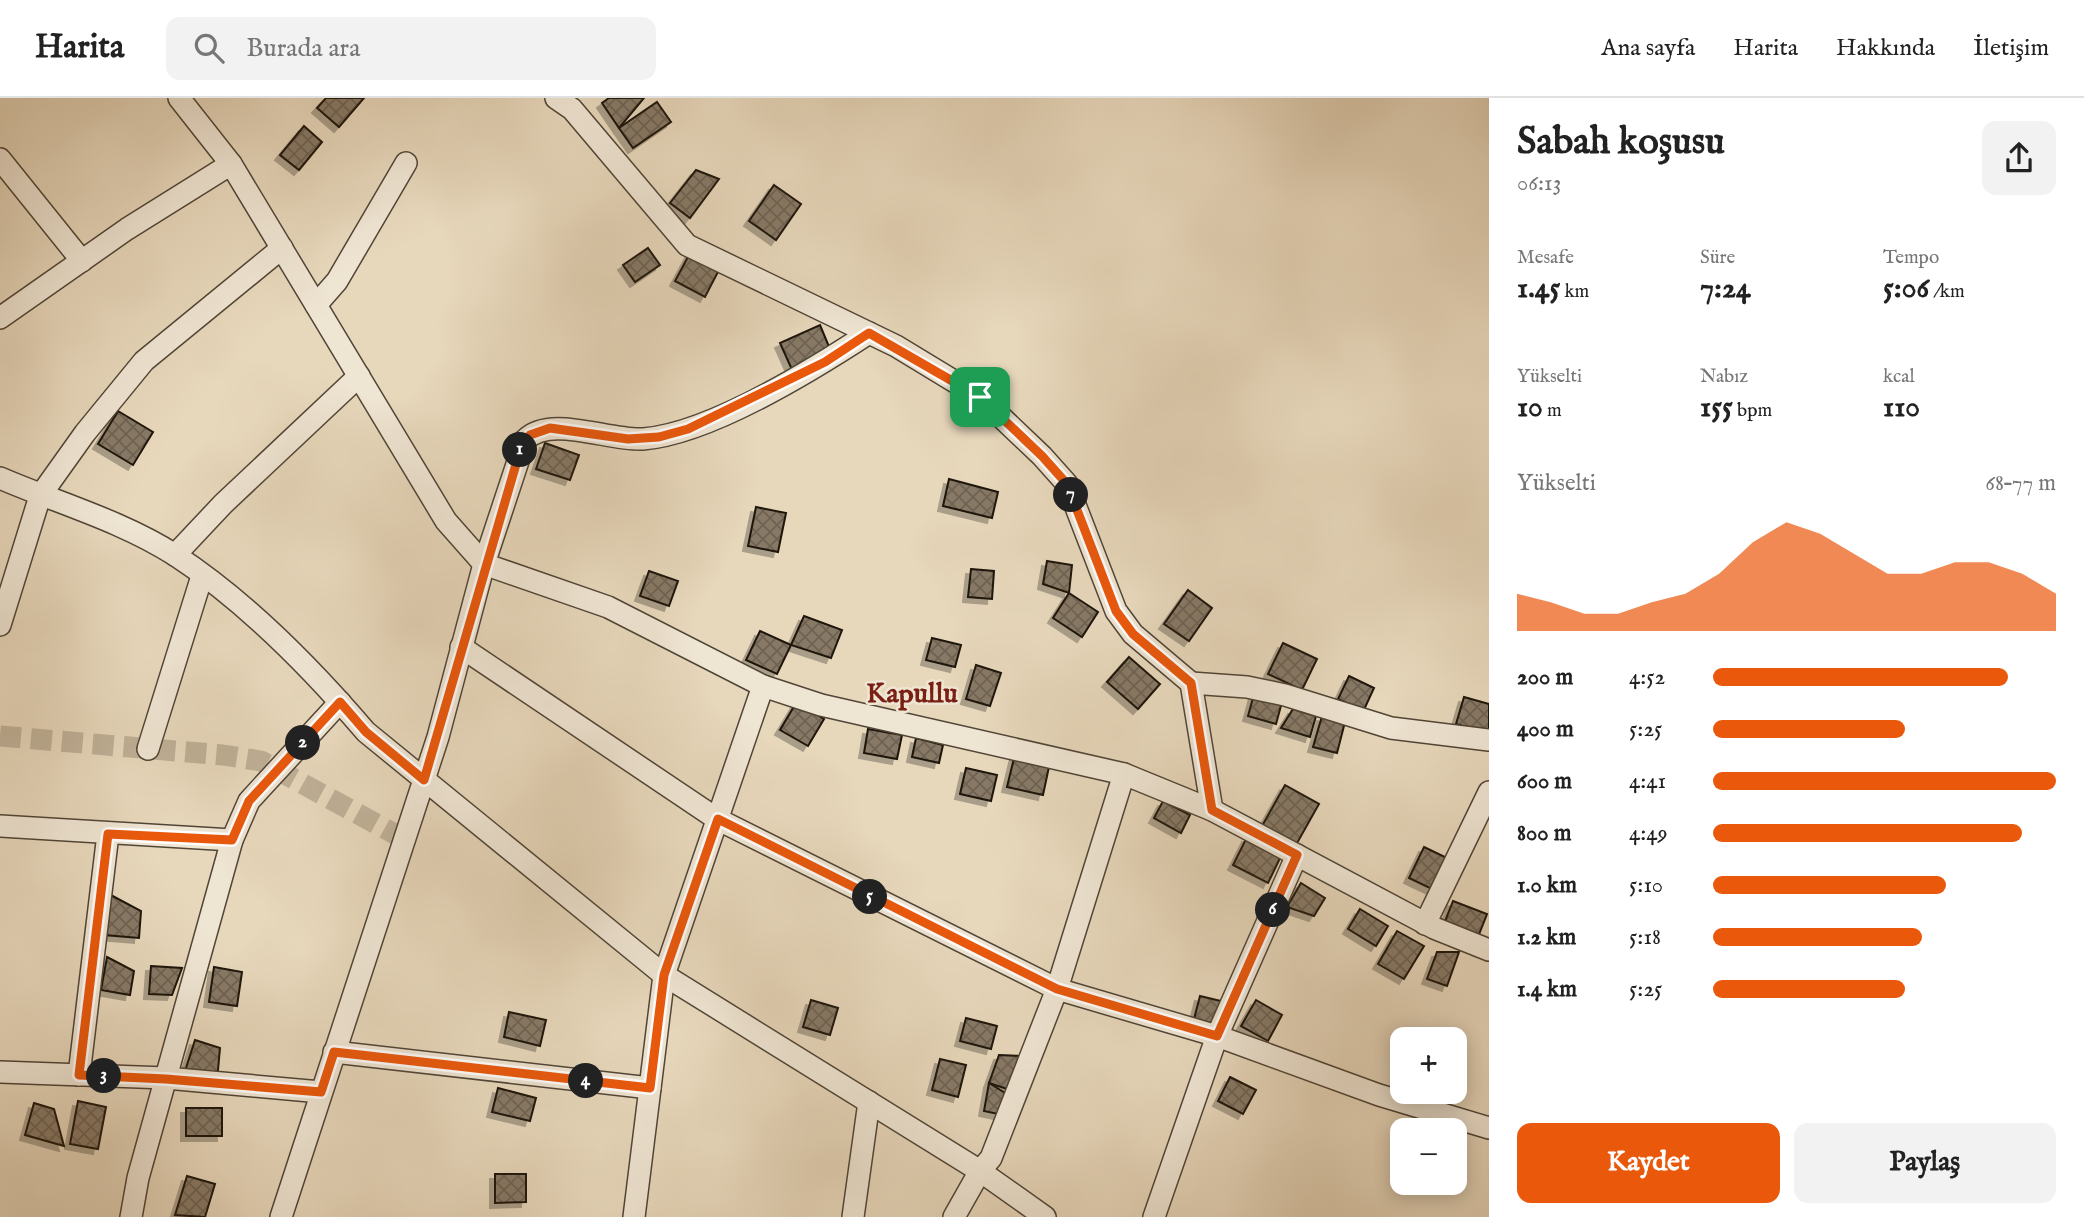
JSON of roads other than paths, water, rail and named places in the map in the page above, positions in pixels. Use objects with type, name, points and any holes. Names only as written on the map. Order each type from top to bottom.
[{"type":"street","points":[[179,98],[231,164],[446,521],[484,565],[608,607],[763,687],[821,705],[1124,774],[1212,810],[1425,924],[1489,950]]},
{"type":"street","points":[[556,98],[572,109],[687,245],[869,333],[980,397],[1042,456],[1067,484],[1116,611],[1133,634],[1191,683],[1247,687],[1286,695],[1391,728],[1489,740]]},
{"type":"street","points":[[0,159],[82,261]]},
{"type":"street","points":[[316,305],[337,281],[406,163]]},
{"type":"street","points":[[0,318],[231,164]]},
{"type":"street","points":[[0,625],[40,496],[85,433],[144,361],[282,248]]},
{"type":"street","points":[[282,1217],[424,780],[484,565],[521,447],[537,431],[557,428],[628,439],[674,434],[761,396],[825,362],[869,333]]},
{"type":"street","points":[[175,555],[223,504],[359,376]]},
{"type":"street","points":[[0,478],[106,520],[175,555],[240,605],[340,702],[366,732],[664,975],[980,1171],[1045,1217]]},
{"type":"street","points":[[148,749],[202,576]]},
{"type":"street","points":[[461,647],[718,819],[1057,989],[1217,1036],[1379,1096],[1489,1128]]},
{"type":"street","points":[[1191,683],[1212,810]]},
{"type":"street","points":[[634,1217],[664,975],[763,687]]},
{"type":"street","points":[[131,1217],[138,1178],[232,840],[249,801],[340,702]]},
{"type":"street","points":[[954,1217],[980,1171],[991,1158],[1057,989],[1124,774]]},
{"type":"street","points":[[1425,924],[1489,792]]},
{"type":"street","points":[[0,826],[232,840]]},
{"type":"street","points":[[79,1075],[108,834]]},
{"type":"street","points":[[1154,1217],[1217,1036],[1297,855]]},
{"type":"street","points":[[334,1052],[650,1088]]},
{"type":"street","points":[[0,1072],[166,1079],[321,1092]]},
{"type":"street","points":[[853,1217],[869,1101]]},
{"type":"tunnel","points":[[0,736],[223,755],[261,761],[404,839]]},
{"type":"district","name":"Kapullu","points":[[912,692]]}]
